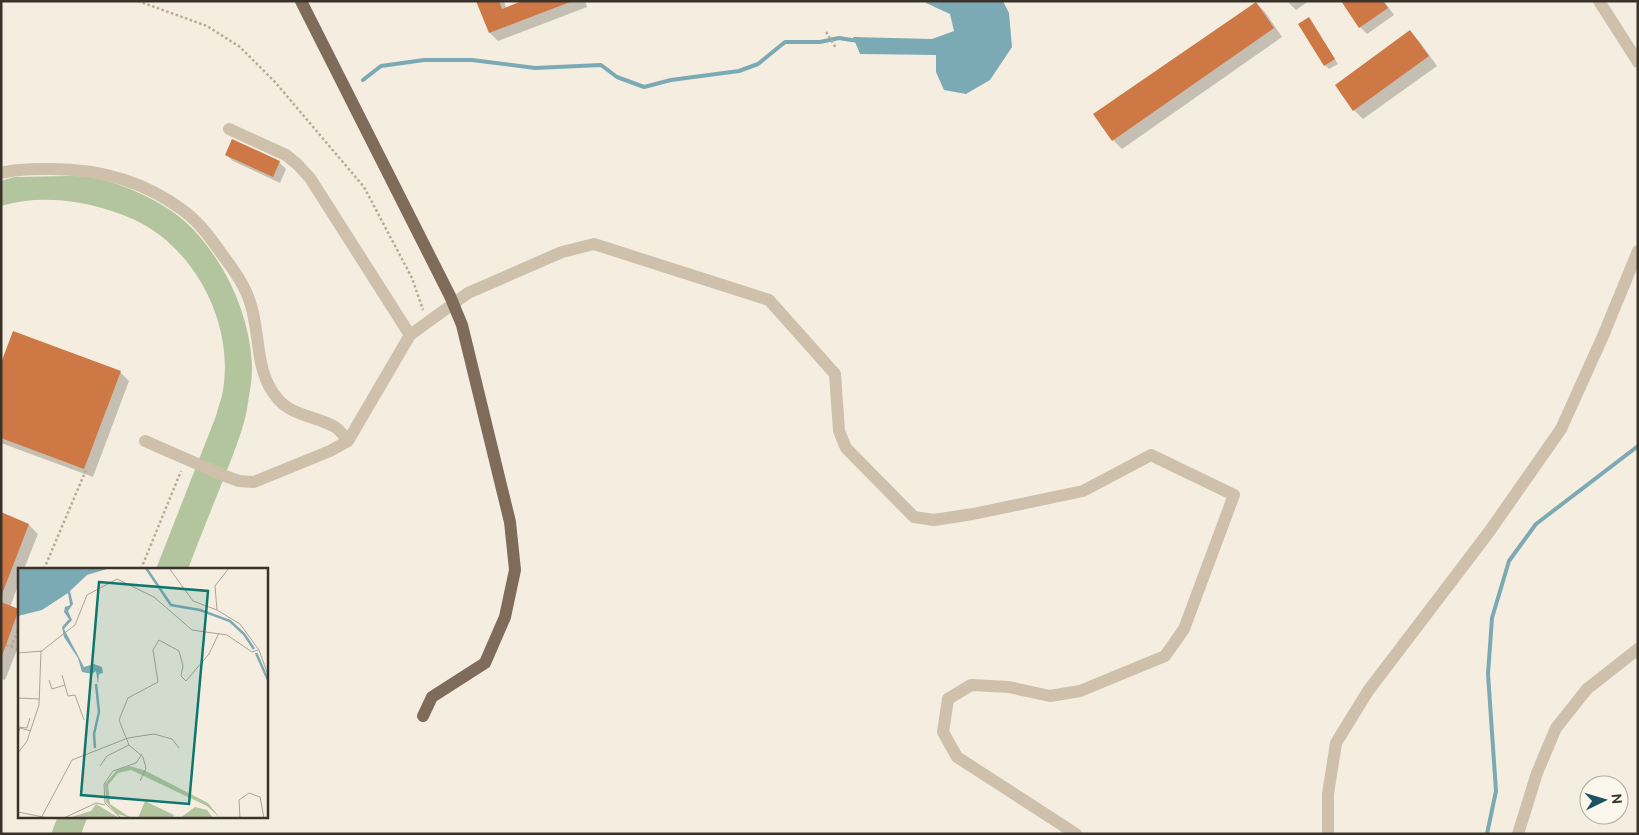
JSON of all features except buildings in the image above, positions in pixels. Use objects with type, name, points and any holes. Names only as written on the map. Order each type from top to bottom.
[{"type":"main road","points":[[300,1],[462,324],[510,522],[515,570],[505,617],[486,663],[432,697],[423,716]]},
{"type":"street","points":[[1599,1],[1638,62]]},
{"type":"street","points":[[229,130],[286,155],[310,178],[410,336]]},
{"type":"street","points":[[1,173],[41,169],[69,169],[95,172],[118,177],[145,187],[185,211],[203,228],[216,245],[233,270],[250,301],[264,378],[278,400],[297,413],[336,428],[348,441]]},
{"type":"street","points":[[145,441],[225,476],[239,481],[254,482],[330,451],[348,441],[410,336],[468,293],[562,252],[594,244],[769,300],[836,374],[839,431],[846,448],[914,517],[934,520],[973,514],[1083,491],[1151,455],[1234,496],[1184,629],[1165,656],[1080,691],[1050,696],[1009,688],[971,685],[948,699],[943,732],[957,757],[1076,834]]},
{"type":"street","points":[[1328,834],[1328,794],[1336,743],[1368,691],[1489,532],[1561,429],[1604,336],[1638,250]]},
{"type":"street","points":[[1518,834],[1537,773],[1556,728],[1587,689],[1638,649]]},
{"type":"path","points":[[138,1],[207,26],[240,47],[275,82],[364,187],[412,278],[428,322]]},
{"type":"path","points":[[826,32],[836,48]]},
{"type":"path","points":[[141,568],[186,459]]},
{"type":"path","points":[[44,568],[86,470]]},
{"type":"path","points":[[11,647],[18,630]]},
{"type":"path","points":[[6,645],[18,650]]},
{"type":"green space","points":[[14,177],[93,177],[151,199],[172,211],[196,232],[232,286],[240,306],[250,347],[251,384],[246,415],[240,435],[188,568],[156,568],[222,397],[225,367],[223,344],[218,321],[210,299],[199,279],[185,260],[169,243],[139,222],[121,214],[77,202],[39,200],[1,206],[1,181]]},
{"type":"green space","points":[[57,818],[87,818],[81,834],[51,834]]},
{"type":"water","points":[[926,1],[1003,1],[1009,13],[1012,47],[990,80],[966,94],[944,90],[936,72],[936,55],[860,54],[853,37],[932,39],[954,31],[950,14],[926,3]]},
{"type":"waterway","points":[[363,80],[381,66],[424,60],[472,60],[535,68],[601,65],[617,77],[644,87],[671,80],[739,71],[758,64],[785,42],[820,42],[839,38],[858,41]]},
{"type":"waterway","points":[[1487,834],[1496,791],[1488,674],[1492,618],[1509,561],[1536,524],[1638,446]]}]
